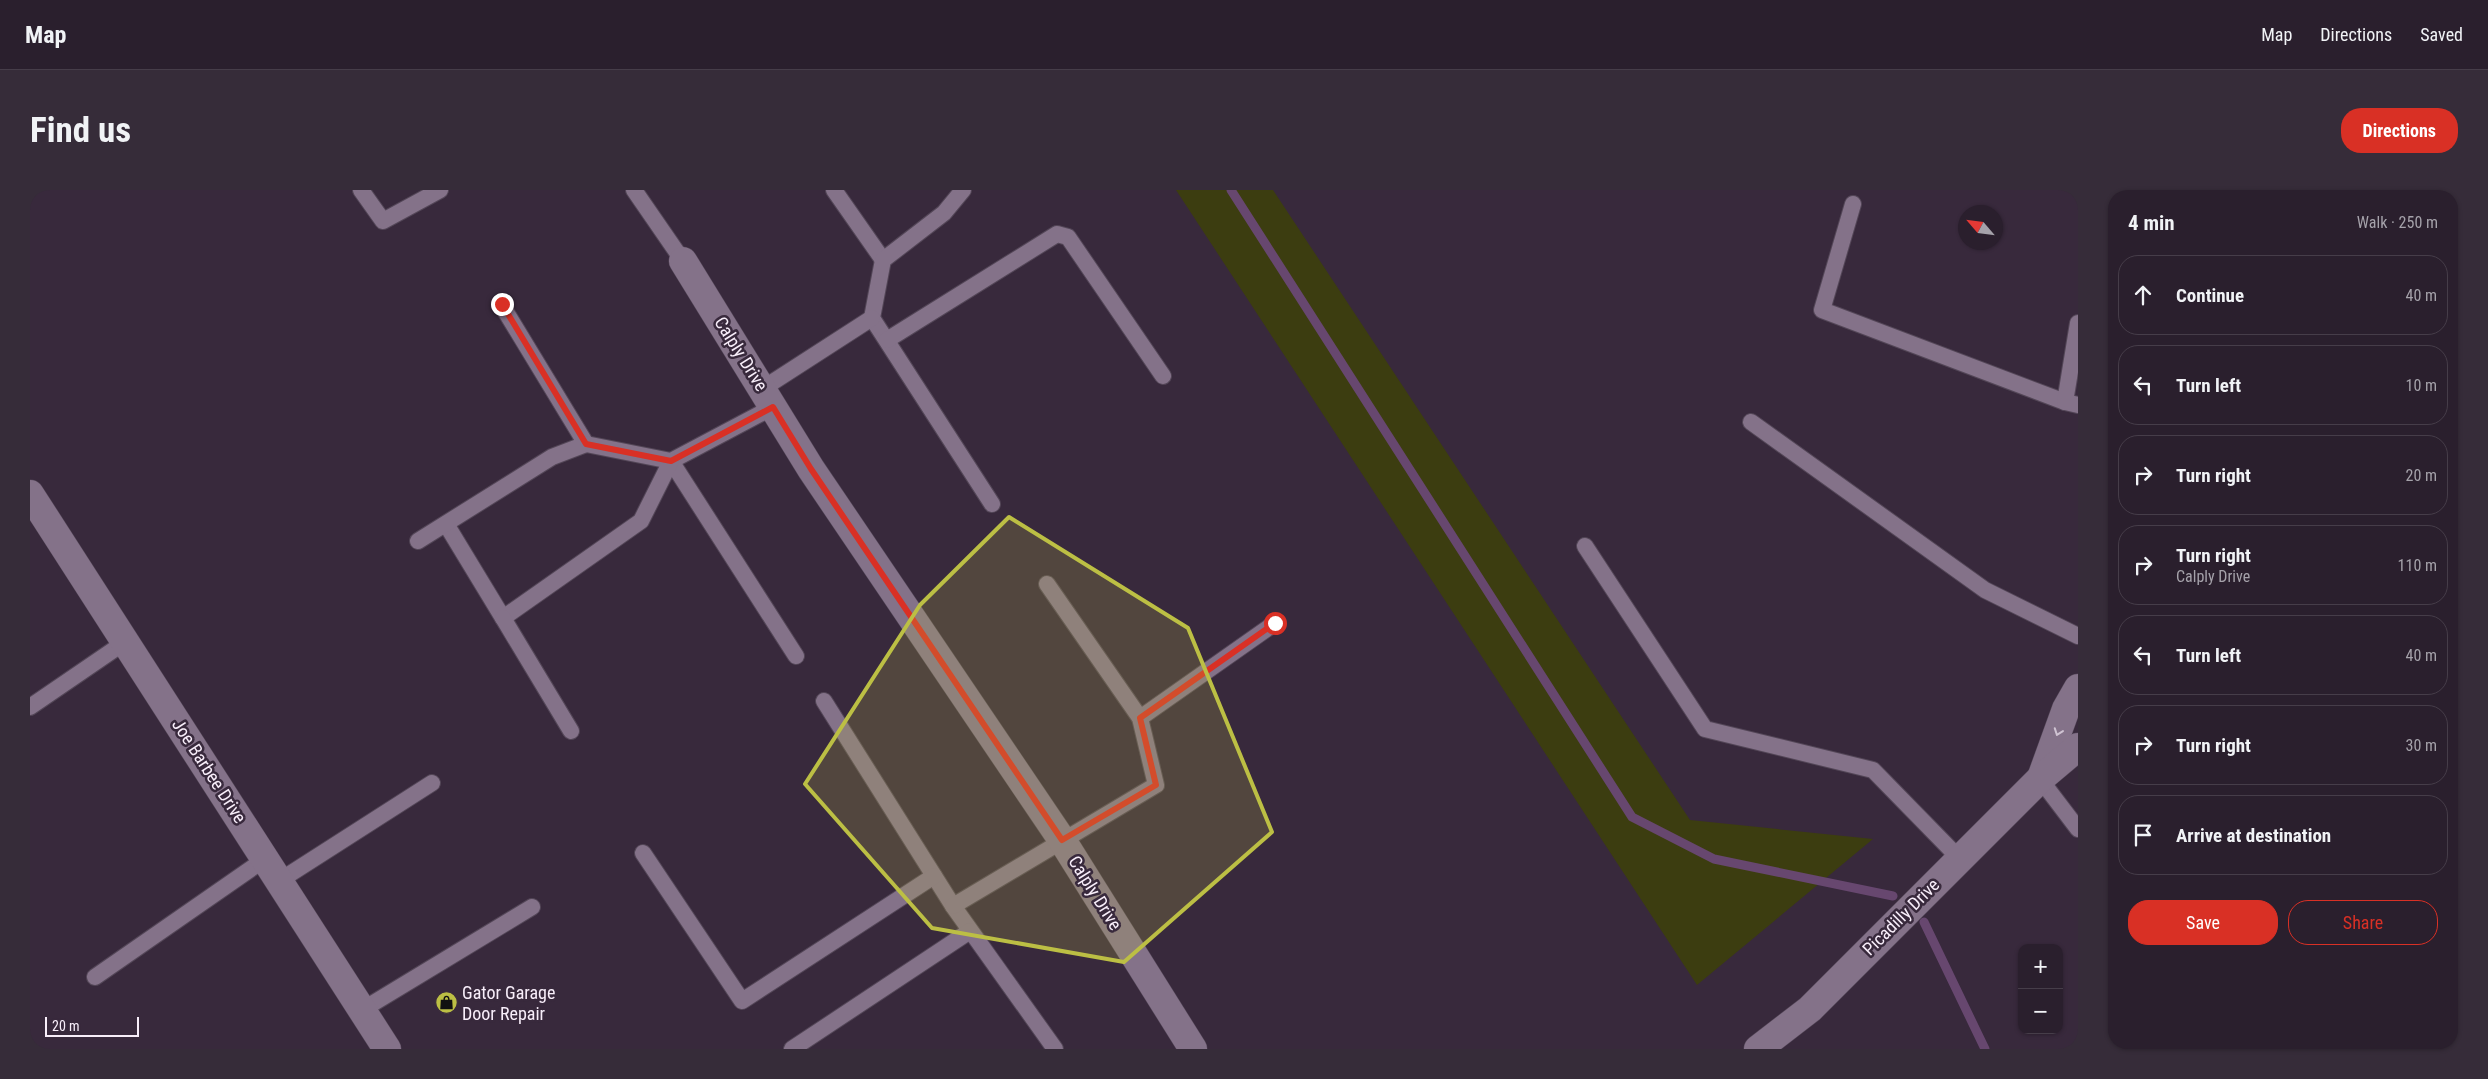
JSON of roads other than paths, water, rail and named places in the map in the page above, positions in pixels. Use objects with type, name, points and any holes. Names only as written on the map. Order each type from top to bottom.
[{"type":"street","name":"Calply Drive","points":[[683,261],[811,469],[1062,840],[1193,1049]]},
{"type":"street","name":"Joe Barbee Drive","points":[[30,494],[387,1049]]},
{"type":"street","name":"Picadilly Drive","points":[[2040,780],[2066,709],[2078,688]]},
{"type":"street","name":"Picadilly Drive","points":[[1758,1049],[1810,1009],[1960,858],[2040,780],[2078,747]]},
{"type":"lane","points":[[360,190],[383,221],[440,190]]},
{"type":"lane","points":[[634,190],[683,261]]},
{"type":"lane","points":[[834,190],[883,260]]},
{"type":"lane","points":[[503,618],[641,520],[671,461],[768,398],[872,318],[883,260],[944,213],[963,190]]},
{"type":"lane","points":[[1853,204],[1822,310],[2072,404],[2078,323]]},
{"type":"lane","points":[[887,340],[1057,234],[1068,236],[1163,376]]},
{"type":"lane","points":[[502,304],[586,444]]},
{"type":"lane","points":[[872,318],[992,504]]},
{"type":"lane","points":[[1751,422],[1985,590],[2078,636]]},
{"type":"lane","points":[[418,541],[552,457],[586,444],[671,461],[796,656]]},
{"type":"lane","points":[[446,524],[572,731]]},
{"type":"lane","points":[[1585,546],[1705,729],[1873,770],[1960,858]]},
{"type":"lane","points":[[953,906],[1156,785],[1140,718],[1047,584]]},
{"type":"lane","points":[[1140,718],[1275,623]]},
{"type":"lane","points":[[30,707],[125,642]]},
{"type":"lane","points":[[824,701],[953,906],[1055,1049]]},
{"type":"lane","points":[[2040,780],[2078,830]]},
{"type":"lane","points":[[95,977],[272,870],[432,783]]},
{"type":"lane","points":[[644,854],[742,1002],[934,876]]},
{"type":"lane","points":[[362,1010],[532,907]]},
{"type":"lane","points":[[792,1049],[970,931]]},
{"type":"waterway","points":[[1231,190],[1632,817],[1714,859],[1893,896]]},
{"type":"waterway","points":[[1924,922],[1985,1049]]},
{"type":"place","name":"Gator Garage Door Repair","points":[[446,1003]]}]
